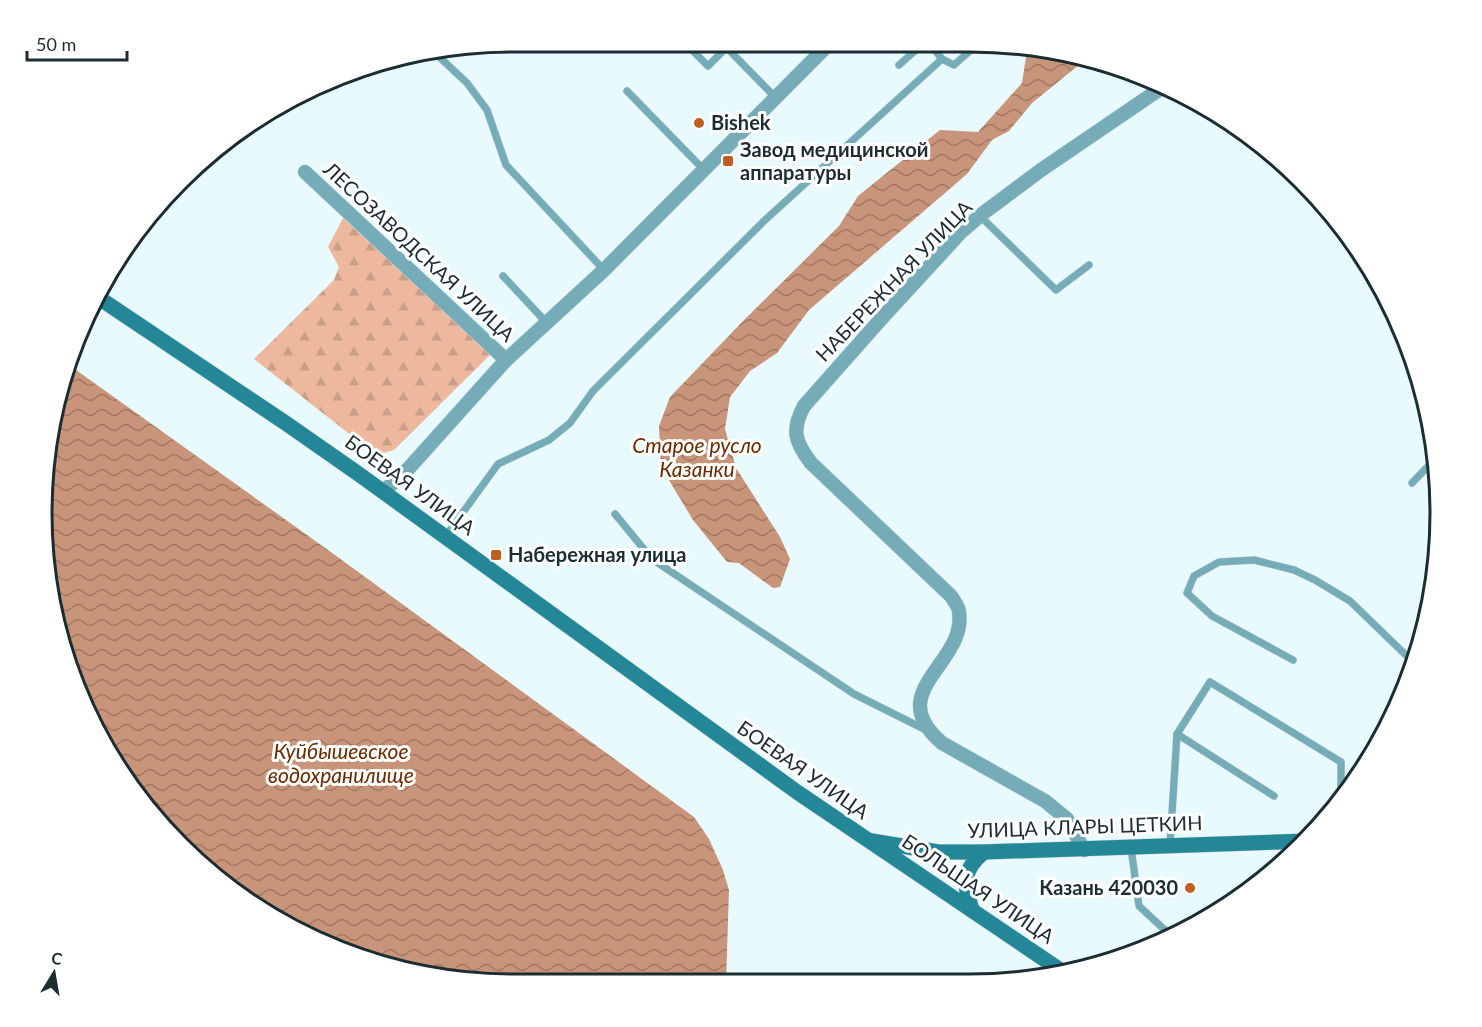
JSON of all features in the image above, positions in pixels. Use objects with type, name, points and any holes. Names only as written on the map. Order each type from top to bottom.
[{"type":"main road","name":"БОЕВАЯ УЛИЦА","points":[[104,302],[384,492],[777,778],[866,840]]},
{"type":"main road","name":"УЛИЦА КЛАРЫ ЦЕТКИН","points":[[866,840],[938,852],[1084,850],[1291,842]]},
{"type":"main road","name":"БОЛЬШАЯ УЛИЦА","points":[[866,840],[1055,967]]},
{"type":"main road","points":[[972,910],[965,889],[967,874],[974,861],[984,852]]},
{"type":"street","points":[[384,492],[506,360],[604,270],[821,52]]},
{"type":"street","name":"НАБЕРЕЖНАЯ УЛИЦА","points":[[928,731],[922,719],[920,704],[924,688],[954,643],[960,625],[959,610],[951,596],[811,464],[799,448],[796,434],[797,419],[804,406],[961,232],[1041,170],[1154,92]]},
{"type":"street","name":"ЛЕСОЗАВОДСКАЯ УЛИЦА","points":[[305,172],[506,360]]},
{"type":"street","points":[[928,731],[942,743],[1045,801],[1067,819],[1084,850]]},
{"type":"lane","points":[[694,52],[708,66],[721,52]]},
{"type":"lane","points":[[730,52],[776,98]]},
{"type":"lane","points":[[899,65],[914,52]]},
{"type":"lane","points":[[936,52],[942,59],[954,65],[969,52]]},
{"type":"lane","points":[[441,58],[467,83],[487,110],[506,165],[604,270]]},
{"type":"lane","points":[[445,537],[498,464],[549,440],[570,423],[593,391],[764,221],[942,59]]},
{"type":"lane","points":[[627,91],[704,170]]},
{"type":"lane","points":[[980,216],[1056,290],[1089,265]]},
{"type":"lane","points":[[503,276],[546,322]]},
{"type":"lane","points":[[1412,483],[1427,467]]},
{"type":"lane","points":[[615,514],[652,559],[854,694],[928,731]]},
{"type":"lane","points":[[1293,660],[1212,616],[1187,593],[1194,576],[1219,562],[1254,560],[1294,570],[1350,601],[1407,656]]},
{"type":"lane","points":[[1170,846],[1177,734],[1210,682],[1341,762],[1341,785]]},
{"type":"lane","points":[[1177,734],[1274,796]]},
{"type":"lane","points":[[1131,848],[1139,906],[1165,930]]},
{"type":"green space","points":[[343,218],[491,354],[394,450],[376,455],[254,359],[334,280],[339,267],[328,247]]},
{"type":"water","name":"Старое русло Казанки","points":[[1026,56],[1078,66],[1032,103],[1009,131],[992,140],[967,174],[809,310],[777,353],[750,371],[730,397],[725,429],[736,468],[780,537],[790,559],[780,587],[773,588],[739,563],[727,562],[693,520],[661,467],[659,426],[670,397],[839,226],[858,196],[940,130],[978,132],[1022,83]]},
{"type":"water","name":"Куйбышевское водохранилище","points":[[76,370],[335,555],[694,817],[709,839],[729,890],[726,974],[483,974],[424,966],[365,950],[283,913],[233,879],[210,860],[167,817],[130,770],[100,717],[77,662],[68,633],[56,574],[52,514],[56,453]]},
{"type":"place","name":"Bishek","points":[[699,123]]},
{"type":"place","name":"Завод медицинской аппаратуры","points":[[728,161]]},
{"type":"place","name":"Набережная улица","points":[[496,555]]},
{"type":"place","name":"Казань 420030","points":[[1190,888]]}]
